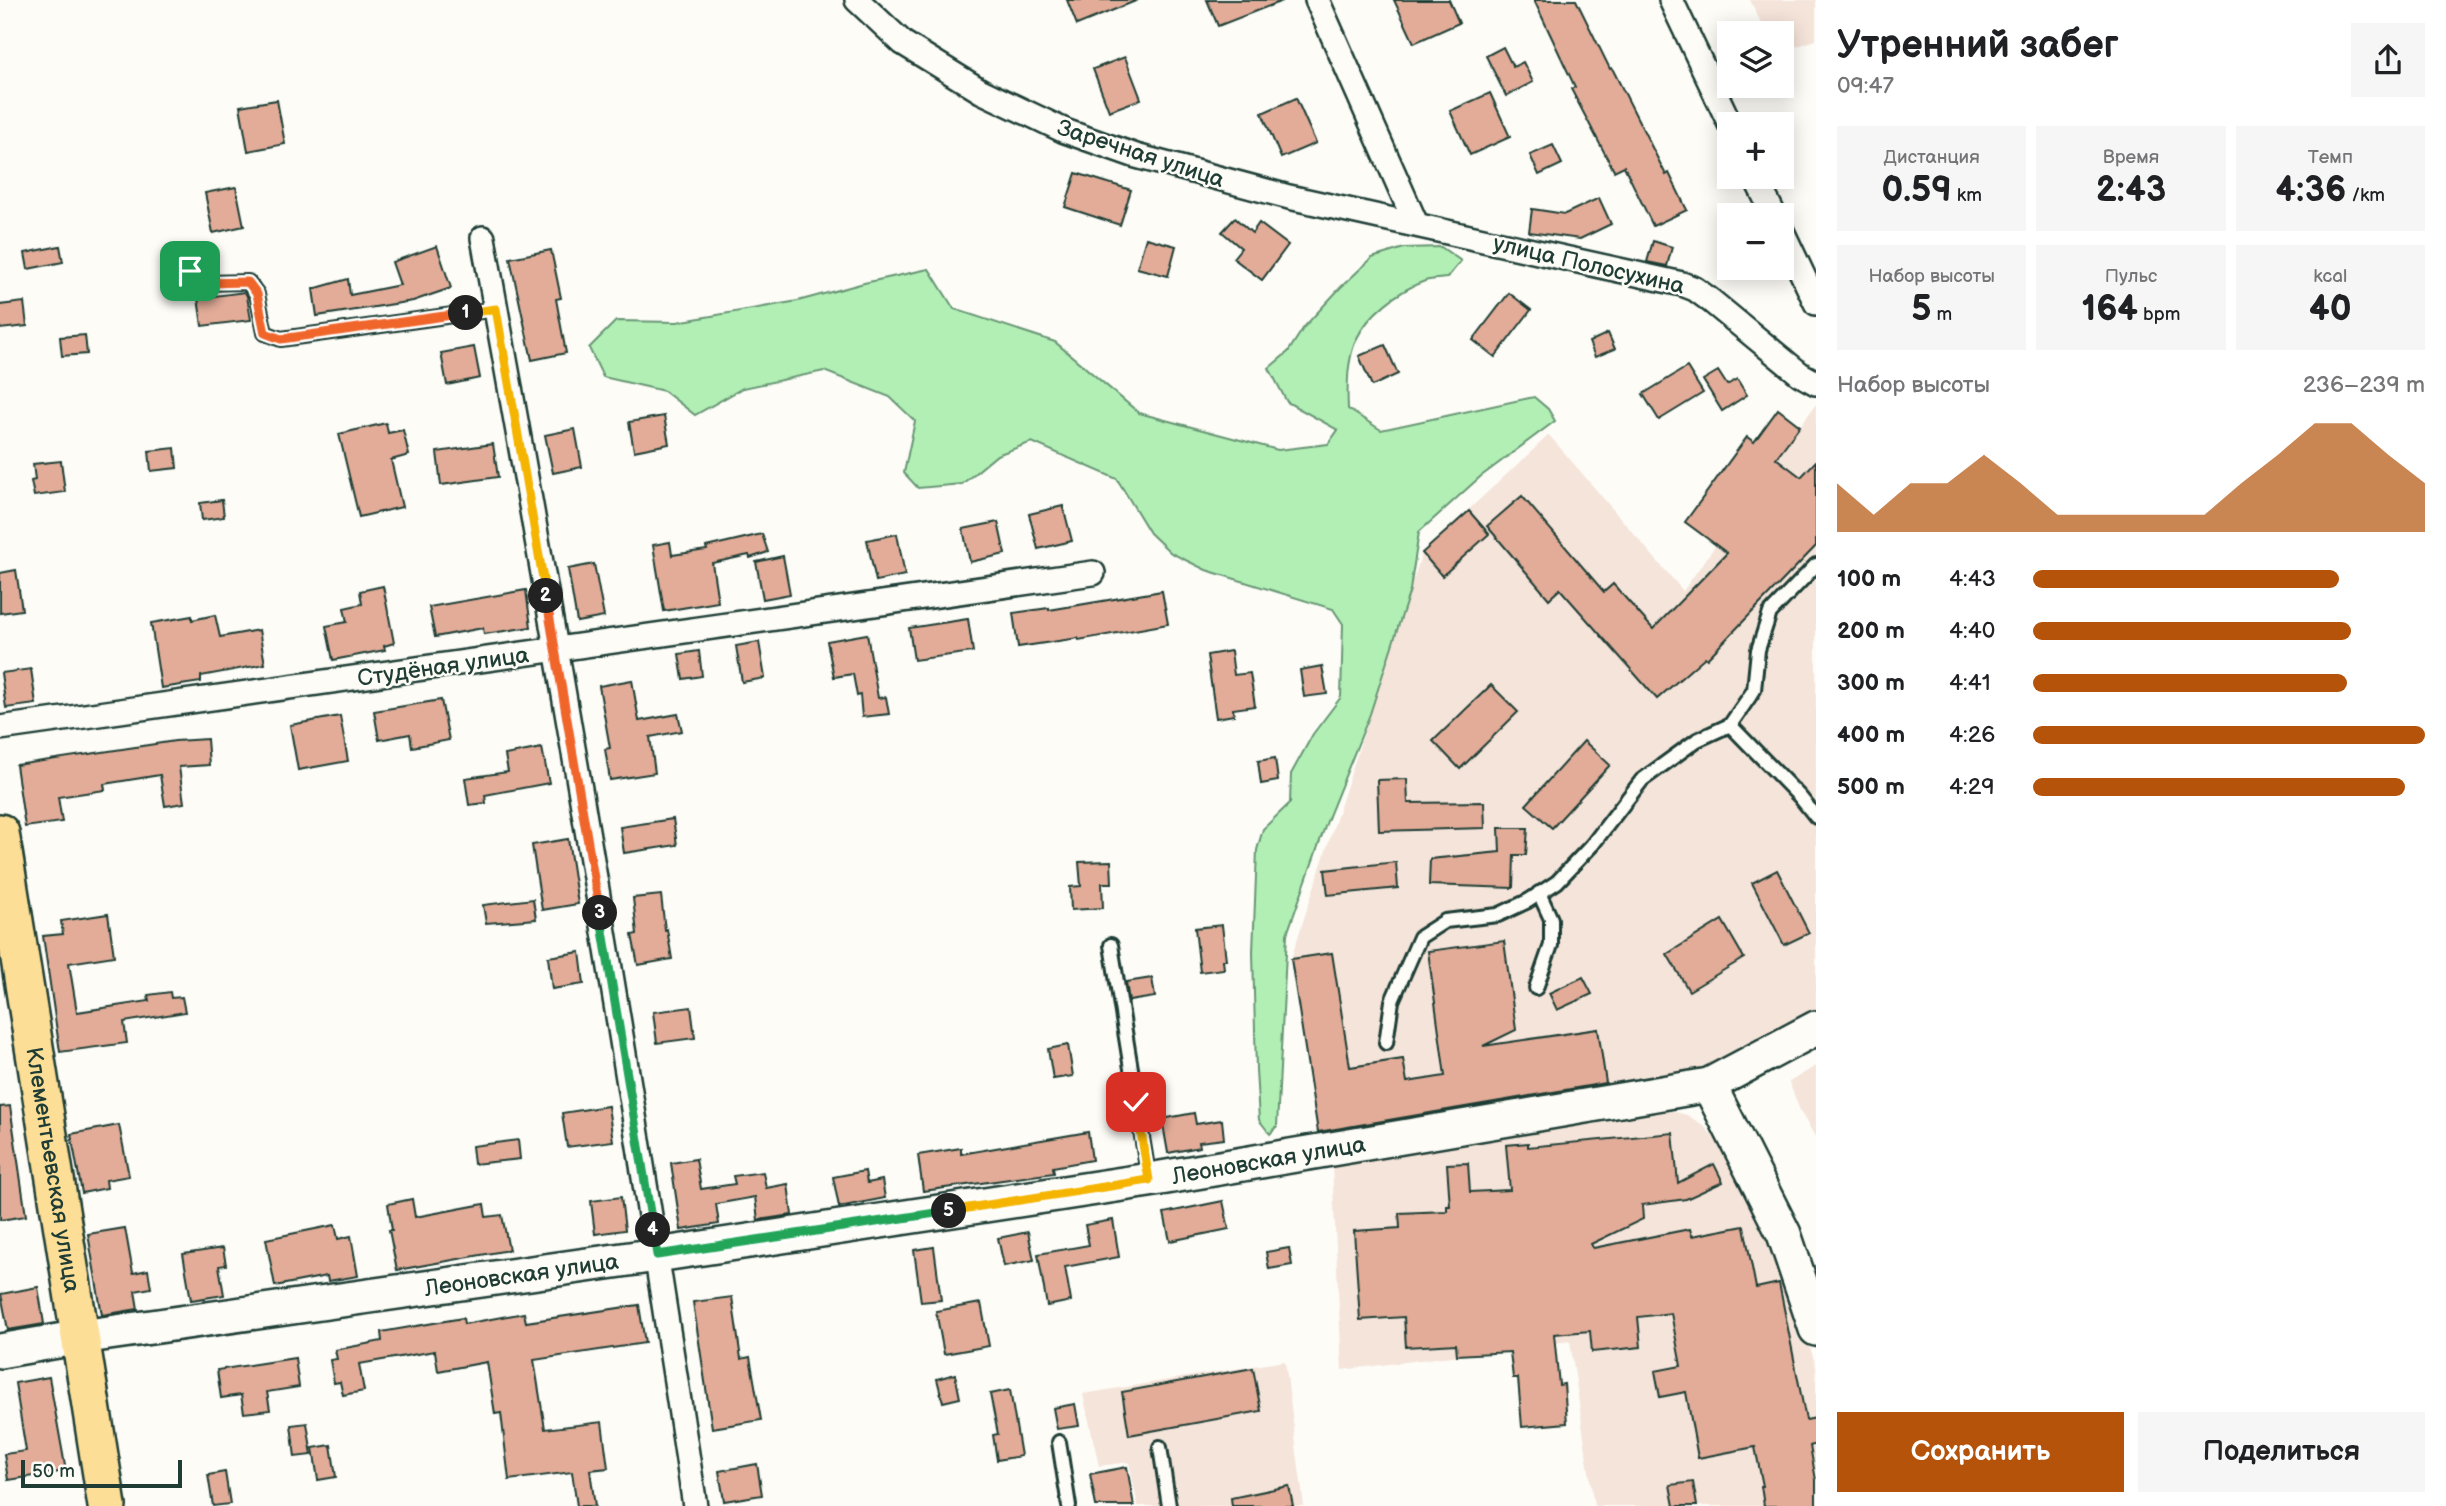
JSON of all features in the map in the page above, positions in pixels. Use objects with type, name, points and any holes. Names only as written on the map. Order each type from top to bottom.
[{"type":"main road","name":"Клементьевская улица","points":[[0,833],[107,1506]]},
{"type":"street","name":"Заречная улица","points":[[857,0],[914,50],[981,91],[1065,131],[1136,156],[1276,194],[1416,224]]},
{"type":"street","points":[[1317,0],[1416,224]]},
{"type":"street","points":[[1671,0],[1724,112]]},
{"type":"street","name":"улица Полосухина","points":[[1416,224],[1695,289],[1800,374],[1816,383]]},
{"type":"street","points":[[483,238],[657,1255],[695,1506]]},
{"type":"street","points":[[1794,256],[1816,303]]},
{"type":"street","name":"Студёная улица","points":[[0,728],[1093,573]]},
{"type":"street","name":"Леоновская улица","points":[[0,1351],[1149,1180],[1709,1085],[1816,1028]]},
{"type":"street","points":[[1709,1085],[1784,1234],[1816,1329]]},
{"type":"lane","points":[[190,271],[205,283],[248,282],[257,294],[265,333],[281,339],[496,309]]},
{"type":"lane","points":[[1386,1043],[1392,1001],[1420,937],[1445,921],[1498,915],[1557,882],[1592,845],[1642,780],[1697,740],[1730,725],[1754,690],[1758,650],[1770,612],[1816,565]]},
{"type":"lane","points":[[1730,725],[1816,817]]},
{"type":"lane","points":[[1535,988],[1551,945],[1551,919],[1539,893]]},
{"type":"lane","points":[[1111,945],[1149,1180]]},
{"type":"lane","points":[[1059,1442],[1069,1506]]},
{"type":"lane","points":[[1160,1447],[1169,1506]]},
{"type":"shaded area","points":[[1750,0],[1816,0],[1816,40],[1794,47],[1794,21],[1760,21]]},
{"type":"shaded area","points":[[1816,404],[1816,1009],[1703,1071],[1318,1133],[1291,959],[1422,553],[1549,435],[1683,591]]},
{"type":"shaded area","points":[[1816,1066],[1816,1138],[1801,1113],[1789,1082]]},
{"type":"shaded area","points":[[1668,1110],[1687,1115],[1703,1125],[1720,1144],[1780,1255],[1816,1366],[1816,1506],[1594,1506],[1570,1341],[1342,1370],[1332,1166]]},
{"type":"shaded area","points":[[1285,1361],[1304,1506],[1138,1506],[1129,1462],[1099,1466],[1083,1394]]},
{"type":"green space","points":[[1441,247],[1461,261],[1447,278],[1425,281],[1405,290],[1376,312],[1361,330],[1349,365],[1348,409],[1381,430],[1534,397],[1548,409],[1555,421],[1480,477],[1419,532],[1410,590],[1370,714],[1327,821],[1287,934],[1277,1126],[1270,1134],[1259,1120],[1256,1070],[1253,952],[1257,850],[1263,829],[1290,803],[1291,774],[1313,734],[1341,697],[1343,624],[1333,609],[1206,570],[1171,553],[1150,533],[1117,479],[1032,442],[997,455],[962,484],[918,488],[904,473],[915,421],[890,397],[824,371],[743,388],[695,415],[664,391],[603,377],[589,348],[616,321],[677,322],[798,301],[929,269],[954,309],[1055,342],[1139,413],[1278,450],[1328,444],[1338,430],[1287,402],[1269,368],[1288,352],[1304,327],[1372,258],[1404,248]]},
{"type":"building","points":[[1067,0],[1138,0],[1077,25]]},
{"type":"building","points":[[1207,0],[1282,0],[1282,1],[1218,26]]},
{"type":"building","points":[[1394,0],[1449,0],[1459,23],[1414,43]]},
{"type":"building","points":[[1534,0],[1576,0],[1666,175],[1669,173],[1687,210],[1653,226],[1624,166],[1614,171],[1571,89],[1575,87]]},
{"type":"building","points":[[1503,47],[1513,67],[1523,62],[1533,82],[1506,96],[1486,56]]},
{"type":"building","points":[[1125,57],[1141,99],[1109,111],[1093,69]]},
{"type":"building","points":[[1490,93],[1510,137],[1470,155],[1450,111]]},
{"type":"building","points":[[1296,98],[1316,143],[1281,158],[1262,113]]},
{"type":"building","points":[[277,100],[285,144],[248,151],[240,106]]},
{"type":"building","points":[[1553,145],[1562,164],[1539,175],[1530,155]]},
{"type":"building","points":[[1076,173],[1131,190],[1120,225],[1065,207]]},
{"type":"building","points":[[236,187],[244,226],[213,233],[205,193]]},
{"type":"building","points":[[1599,198],[1611,224],[1580,239],[1529,232],[1532,209],[1565,214]]},
{"type":"building","points":[[1235,218],[1252,233],[1259,223],[1288,245],[1262,280],[1233,258],[1241,248],[1222,232]]},
{"type":"building","points":[[1146,238],[1176,246],[1168,276],[1137,268]]},
{"type":"building","points":[[1653,241],[1672,247],[1667,266],[1647,262]]},
{"type":"building","points":[[60,246],[63,262],[28,269],[25,253]]},
{"type":"building","points":[[437,246],[451,288],[413,301],[317,316],[313,289],[348,279],[350,295],[400,285],[392,262]]},
{"type":"building","points":[[551,250],[561,298],[556,299],[566,353],[532,360],[510,258]]},
{"type":"building","points":[[245,292],[251,320],[202,326],[198,298]]},
{"type":"building","points":[[1509,293],[1531,310],[1495,357],[1473,340]]},
{"type":"building","points":[[24,302],[27,326],[0,329],[0,305]]},
{"type":"building","points":[[1608,333],[1615,349],[1595,357],[1589,342]]},
{"type":"building","points":[[85,335],[87,354],[62,356],[60,337]]},
{"type":"building","points":[[1385,345],[1398,374],[1372,386],[1359,356]]},
{"type":"building","points":[[474,347],[480,378],[447,385],[441,353]]},
{"type":"building","points":[[1687,367],[1703,393],[1659,420],[1643,394]]},
{"type":"building","points":[[1718,371],[1727,385],[1737,379],[1747,395],[1722,411],[1703,380]]},
{"type":"building","points":[[1778,409],[1800,426],[1776,458],[1801,477],[1816,461],[1816,546],[1707,659],[1705,657],[1657,699],[1560,589],[1549,599],[1487,526],[1522,496],[1604,592],[1613,584],[1653,629],[1727,553],[1685,522],[1747,437],[1754,442]]},
{"type":"building","points":[[664,416],[669,444],[634,451],[629,422]]},
{"type":"building","points":[[386,423],[388,433],[403,430],[409,455],[391,460],[402,507],[359,517],[339,434]]},
{"type":"building","points":[[575,429],[582,467],[553,473],[545,435]]},
{"type":"building","points":[[493,444],[498,477],[441,485],[437,452]]},
{"type":"building","points":[[175,448],[177,468],[151,471],[149,451]]},
{"type":"building","points":[[61,461],[65,492],[34,496],[31,481],[35,480],[33,464]]},
{"type":"building","points":[[222,500],[224,517],[202,520],[200,503]]},
{"type":"building","points":[[1063,506],[1072,541],[1038,549],[1029,514]]},
{"type":"building","points":[[1469,511],[1489,534],[1442,576],[1422,553]]},
{"type":"building","points":[[998,522],[1005,554],[970,562],[963,529]]},
{"type":"building","points":[[762,534],[768,552],[750,558],[749,555],[712,563],[718,602],[664,611],[653,545],[670,542],[672,555],[707,550],[706,547]]},
{"type":"building","points":[[897,534],[905,575],[876,581],[867,540]]},
{"type":"building","points":[[783,556],[790,594],[763,599],[756,562]]},
{"type":"building","points":[[594,564],[604,617],[577,622],[568,569]]},
{"type":"building","points":[[16,570],[22,610],[0,613],[0,573]]},
{"type":"building","points":[[383,586],[394,643],[384,646],[385,650],[333,660],[326,626],[347,622],[344,608],[362,604],[360,591]]},
{"type":"building","points":[[526,590],[531,627],[484,634],[483,628],[435,637],[429,607]]},
{"type":"building","points":[[1162,591],[1168,624],[1079,640],[1078,638],[1018,647],[1013,613],[1049,610]]},
{"type":"building","points":[[215,615],[220,637],[259,630],[265,664],[201,676],[201,682],[161,688],[151,623],[192,616],[192,620]]},
{"type":"building","points":[[968,619],[973,652],[914,660],[909,628]]},
{"type":"building","points":[[867,634],[878,698],[886,697],[889,714],[862,717],[860,695],[857,696],[853,674],[834,677],[827,641]]},
{"type":"building","points":[[759,642],[765,678],[742,682],[736,646]]},
{"type":"building","points":[[699,651],[702,676],[683,679],[679,654]]},
{"type":"building","points":[[1231,651],[1234,675],[1250,673],[1255,706],[1233,709],[1234,715],[1216,718],[1207,655]]},
{"type":"building","points":[[1322,666],[1327,694],[1304,697],[1300,670]]},
{"type":"building","points":[[31,669],[36,704],[6,708],[1,673]]},
{"type":"building","points":[[632,680],[639,721],[678,714],[682,731],[650,737],[655,773],[610,780],[605,749],[610,748],[599,686]]},
{"type":"building","points":[[1491,685],[1518,712],[1460,769],[1433,741]]},
{"type":"building","points":[[441,700],[449,740],[412,747],[410,734],[379,740],[374,711]]},
{"type":"building","points":[[340,716],[348,761],[298,770],[290,725]]},
{"type":"building","points":[[207,739],[209,765],[179,767],[184,803],[165,806],[160,775],[104,784],[105,790],[58,797],[62,822],[25,827],[16,765],[175,741]]},
{"type":"building","points":[[1584,741],[1610,765],[1552,828],[1526,805]]},
{"type":"building","points":[[542,748],[549,783],[485,795],[486,803],[469,805],[465,778],[508,772],[505,755]]},
{"type":"building","points":[[1275,758],[1278,781],[1261,784],[1258,761]]},
{"type":"building","points":[[1407,779],[1408,803],[1484,802],[1485,828],[1379,831],[1377,780]]},
{"type":"building","points":[[673,819],[677,845],[624,853],[620,827]]},
{"type":"building","points":[[1499,828],[1528,828],[1526,855],[1514,855],[1513,888],[1429,885],[1430,859],[1500,852]]},
{"type":"building","points":[[568,839],[578,904],[542,910],[532,845]]},
{"type":"building","points":[[1111,861],[1112,883],[1102,883],[1103,908],[1071,910],[1070,887],[1081,886],[1079,862]]},
{"type":"building","points":[[1396,862],[1398,888],[1328,895],[1325,870]]},
{"type":"building","points":[[1777,870],[1809,933],[1784,945],[1752,883]]},
{"type":"building","points":[[661,895],[672,959],[638,965],[632,935],[637,934],[633,898]]},
{"type":"building","points":[[533,899],[536,919],[486,923],[483,905]]},
{"type":"building","points":[[108,914],[114,956],[69,963],[77,1012],[149,1001],[148,995],[170,992],[171,998],[182,997],[185,1012],[124,1022],[127,1043],[60,1052],[43,936],[63,934],[61,921]]},
{"type":"building","points":[[1722,920],[1744,958],[1689,991],[1667,954]]},
{"type":"building","points":[[1222,925],[1226,960],[1223,960],[1224,969],[1200,972],[1195,928]]},
{"type":"building","points":[[1504,941],[1516,1030],[1483,1046],[1598,1029],[1606,1083],[1318,1132],[1291,959],[1332,953],[1350,1067],[1403,1059],[1407,1082],[1445,1076],[1428,951]]},
{"type":"building","points":[[580,952],[584,984],[552,989],[548,957]]},
{"type":"building","points":[[1583,977],[1592,994],[1557,1010],[1549,993]]},
{"type":"building","points":[[1152,978],[1155,997],[1129,1001],[1126,982]]},
{"type":"building","points":[[691,1007],[695,1038],[657,1043],[653,1012]]},
{"type":"building","points":[[1068,1045],[1073,1076],[1053,1079],[1048,1049]]},
{"type":"building","points":[[10,1106],[26,1216],[0,1220],[0,1107]]},
{"type":"building","points":[[608,1106],[613,1141],[567,1147],[562,1113]]},
{"type":"building","points":[[1194,1113],[1196,1124],[1222,1120],[1224,1139],[1199,1142],[1200,1147],[1168,1153],[1162,1119]]},
{"type":"building","points":[[119,1125],[129,1176],[106,1180],[107,1188],[82,1193],[71,1134]]},
{"type":"building","points":[[1088,1132],[1092,1160],[1053,1167],[1054,1173],[923,1191],[918,1155],[961,1148],[961,1154]]},
{"type":"building","points":[[1673,1133],[1678,1183],[1714,1164],[1723,1182],[1686,1199],[1642,1205],[1643,1219],[1591,1244],[1593,1248],[1690,1229],[1692,1236],[1744,1226],[1756,1288],[1779,1283],[1806,1420],[1816,1418],[1816,1444],[1810,1446],[1816,1480],[1816,1506],[1764,1506],[1755,1447],[1698,1458],[1686,1392],[1660,1397],[1655,1371],[1681,1366],[1671,1313],[1638,1317],[1641,1347],[1592,1352],[1590,1331],[1554,1334],[1559,1385],[1564,1384],[1567,1423],[1522,1427],[1518,1378],[1513,1378],[1510,1352],[1457,1355],[1456,1344],[1406,1347],[1404,1317],[1360,1320],[1354,1231],[1400,1228],[1399,1213],[1447,1211],[1447,1206],[1450,1206],[1447,1164],[1468,1163],[1470,1192],[1510,1190],[1506,1145],[1528,1143],[1528,1147]]},
{"type":"building","points":[[518,1140],[520,1159],[474,1164],[472,1146]]},
{"type":"building","points":[[696,1159],[701,1189],[735,1184],[733,1176],[763,1172],[766,1188],[788,1184],[792,1215],[758,1220],[755,1197],[716,1204],[719,1224],[681,1230],[671,1163]]},
{"type":"building","points":[[865,1171],[867,1183],[882,1180],[885,1198],[839,1207],[833,1177]]},
{"type":"building","points":[[621,1197],[625,1230],[595,1234],[591,1201]]},
{"type":"building","points":[[412,1199],[415,1217],[484,1204],[486,1217],[502,1215],[509,1250],[397,1270],[389,1230],[392,1230],[388,1204]]},
{"type":"building","points":[[1223,1201],[1229,1229],[1170,1241],[1164,1213]]},
{"type":"building","points":[[1113,1220],[1119,1257],[1065,1267],[1071,1301],[1047,1306],[1038,1254],[1089,1245],[1085,1225]]},
{"type":"building","points":[[335,1225],[338,1239],[351,1236],[358,1276],[328,1281],[327,1276],[275,1286],[266,1239]]},
{"type":"building","points":[[125,1228],[133,1273],[148,1270],[151,1288],[135,1291],[138,1309],[102,1315],[88,1234]]},
{"type":"building","points":[[1028,1232],[1034,1260],[1004,1266],[998,1238]]},
{"type":"building","points":[[934,1247],[941,1300],[921,1302],[914,1250]]},
{"type":"building","points":[[223,1248],[226,1265],[219,1266],[224,1295],[191,1300],[183,1254]]},
{"type":"building","points":[[1289,1248],[1292,1265],[1269,1269],[1266,1252]]},
{"type":"building","points":[[38,1287],[44,1324],[8,1330],[1,1294]]},
{"type":"building","points":[[732,1297],[741,1359],[750,1357],[761,1420],[712,1428],[693,1302]]},
{"type":"building","points":[[981,1303],[989,1346],[944,1354],[936,1311]]},
{"type":"building","points":[[639,1305],[645,1343],[534,1360],[545,1429],[602,1422],[608,1468],[590,1470],[595,1506],[577,1506],[572,1472],[509,1480],[501,1413],[495,1414],[487,1362],[438,1371],[435,1351],[359,1364],[364,1391],[343,1395],[340,1382],[334,1383],[330,1360],[337,1359],[335,1350],[382,1341],[381,1332],[463,1318],[464,1324],[524,1313],[526,1322]]},
{"type":"building","points":[[295,1358],[299,1387],[267,1392],[270,1410],[244,1413],[241,1395],[221,1398],[217,1370]]},
{"type":"building","points":[[1253,1368],[1261,1411],[1129,1435],[1122,1392]]},
{"type":"building","points":[[955,1374],[960,1398],[943,1402],[937,1379]]},
{"type":"building","points":[[49,1377],[66,1471],[8,1480],[4,1454],[26,1451],[15,1383]]},
{"type":"building","points":[[1010,1390],[1021,1456],[997,1460],[993,1435],[998,1434],[990,1394]]},
{"type":"building","points":[[1075,1404],[1079,1426],[1057,1429],[1053,1408]]},
{"type":"building","points":[[307,1423],[312,1455],[295,1457],[291,1425]]},
{"type":"building","points":[[331,1445],[336,1477],[318,1480],[313,1448]]},
{"type":"building","points":[[757,1464],[762,1495],[724,1501],[719,1471]]},
{"type":"building","points":[[1127,1467],[1134,1506],[1096,1506],[1090,1474]]},
{"type":"building","points":[[225,1472],[230,1504],[213,1506],[208,1475]]},
{"type":"building","points":[[1693,1482],[1697,1506],[1674,1506],[1670,1485]]},
{"type":"building","points":[[1289,1486],[1293,1506],[1232,1506],[1231,1498]]},
{"type":"route","points":[[190,271],[205,283],[248,282],[257,294],[265,333],[281,339],[496,309],[657,1255],[1149,1180],[1136,1102]]}]
